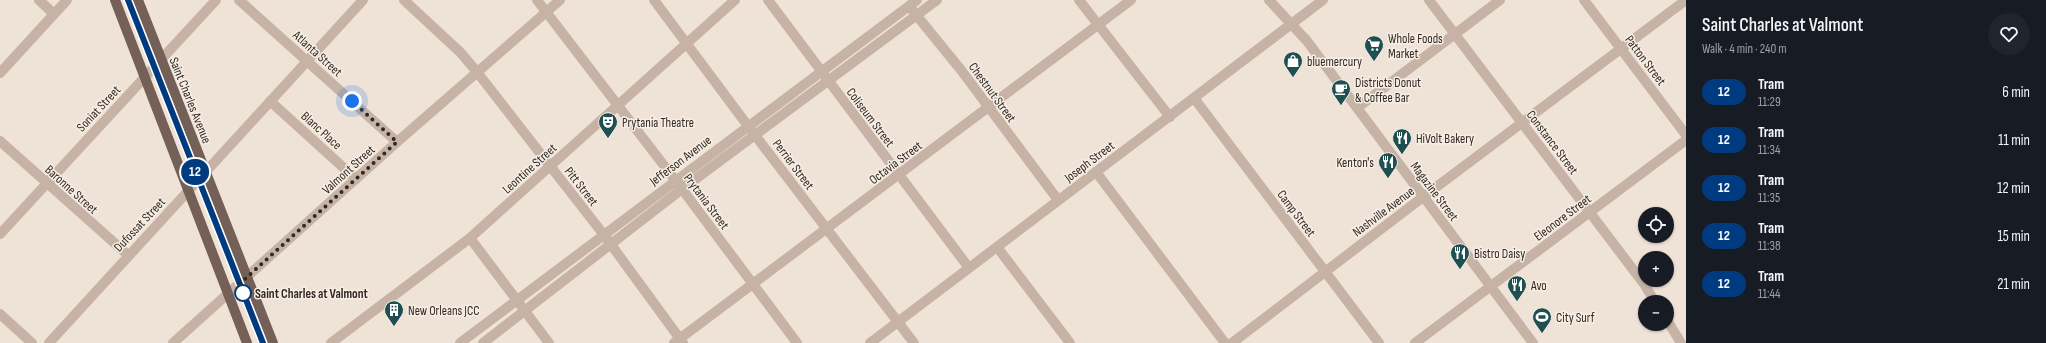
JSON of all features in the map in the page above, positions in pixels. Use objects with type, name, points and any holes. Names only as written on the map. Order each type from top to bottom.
[{"type":"main road","points":[[116,0],[227,294],[248,343]]},
{"type":"main road","name":"Saint Charles Avenue","points":[[138,0],[273,343]]},
{"type":"street","points":[[39,0],[54,14]]},
{"type":"street","points":[[0,73],[67,0]]},
{"type":"street","name":"Soniat Street","points":[[0,234],[216,0]]},
{"type":"street","name":"Atlanta Street","points":[[239,0],[397,142]]},
{"type":"street","name":"Dufossat Street","points":[[49,343],[363,0]]},
{"type":"street","name":"Pitt Street","points":[[404,0],[461,53],[477,72],[604,235],[679,342]]},
{"type":"street","name":"Prytania Street","points":[[537,0],[676,180],[797,343]]},
{"type":"street","name":"Valmont Street","points":[[173,343],[397,142],[560,0]]},
{"type":"street","name":"Perrier Street","points":[[654,0],[748,126],[914,343]]},
{"type":"street","name":"Leontine Street","points":[[330,343],[470,238],[735,0]]},
{"type":"street","name":"Coliseum Street","points":[[768,0],[969,268]]},
{"type":"street","name":"Jefferson Avenue","points":[[484,343],[682,189],[937,0]]},
{"type":"street","points":[[1079,0],[1170,117]]},
{"type":"street","name":"Octavia Street","points":[[679,342],[753,284],[1132,0]]},
{"type":"street","name":"Magazine Street","points":[[1269,0],[1291,23],[1357,108],[1533,343]]},
{"type":"street","name":"Joseph Street","points":[[870,343],[1323,0]]},
{"type":"street","name":"Constance Street","points":[[1429,0],[1523,123],[1650,295]]},
{"type":"street","points":[[1357,108],[1500,0]]},
{"type":"street","name":"Patton Street","points":[[1584,0],[1686,135]]},
{"type":"street","name":"Nashville Avenue","points":[[1232,343],[1423,197],[1686,0]]},
{"type":"street","name":"Jefferson Avenue","points":[[460,343],[821,71],[910,2]]},
{"type":"street","name":"Chestnut Street","points":[[910,2],[917,16],[962,70],[988,108],[1058,200]]},
{"type":"street","name":"Camp Street","points":[[1194,98],[1379,343]]},
{"type":"street","name":"Blanc Place","points":[[270,101],[356,179]]},
{"type":"street","name":"Eleonore Street","points":[[1414,343],[1686,140]]},
{"type":"street","name":"Baronne Street","points":[[0,141],[128,255]]},
{"type":"street","points":[[1096,172],[1224,343]]},
{"type":"street","points":[[470,238],[549,343]]},
{"type":"street","points":[[997,247],[1070,343]]},
{"type":"street","points":[[0,314],[32,343]]},
{"type":"street","points":[[1674,331],[1681,343]]},
{"type":"tram line","points":[[128,0],[263,343]]},
{"type":"tram line","name":"12","points":[[128,0],[263,343]]},
{"type":"place","name":"Whole Foods Market","points":[[1374,62]]},
{"type":"place","name":"bluemercury","points":[[1293,78]]},
{"type":"place","name":"Districts Donut & Coffee Bar","points":[[1341,106]]},
{"type":"place","name":"Prytania Theatre","points":[[608,139]]},
{"type":"place","name":"HiVolt Bakery","points":[[1402,155]]},
{"type":"place","name":"Kenton's","points":[[1388,179]]},
{"type":"place","name":"Bistro Daisy","points":[[1460,270]]},
{"type":"place","name":"Saint Charles at Valmont","points":[[243,293]]},
{"type":"place","name":"Avo","points":[[1517,302]]},
{"type":"place","name":"New Orleans JCC","points":[[394,327]]},
{"type":"place","name":"City Surf","points":[[1542,334]]},
{"type":"route","points":[[243,293],[236,287],[397,142],[352,101]]}]
